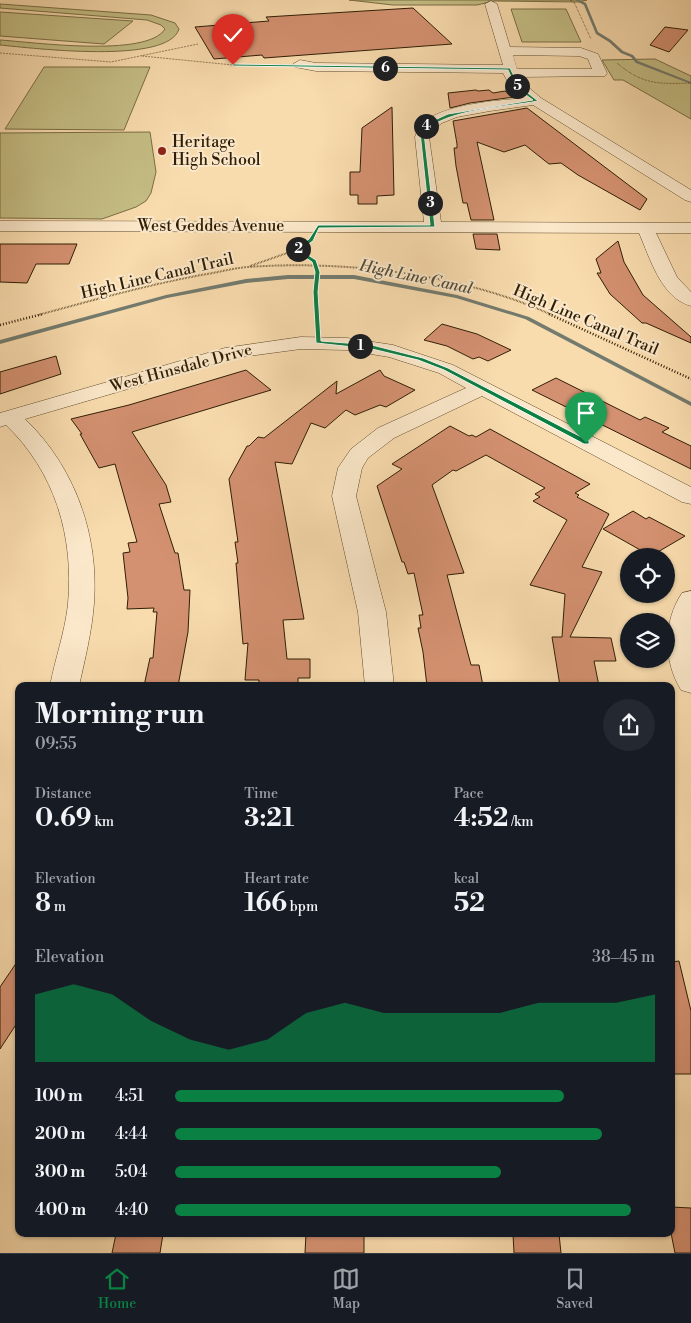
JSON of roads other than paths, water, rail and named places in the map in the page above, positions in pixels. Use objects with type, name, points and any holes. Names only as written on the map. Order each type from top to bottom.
[{"type":"street","points":[[491,4],[510,71],[518,87],[536,101],[691,197]]},
{"type":"street","points":[[504,52],[534,62],[595,62]]},
{"type":"street","points":[[300,64],[316,68],[510,71],[534,62]]},
{"type":"street","points":[[433,226],[422,137],[425,127],[436,120],[458,113],[536,101]]},
{"type":"street","name":"West Geddes Avenue","points":[[0,226],[691,228]]},
{"type":"street","points":[[645,228],[670,279],[691,300]]},
{"type":"street","name":"West Hinsdale Drive","points":[[5,419],[232,352],[276,345],[318,342],[347,344],[393,351],[446,369],[691,497]]},
{"type":"street","points":[[379,682],[372,612],[344,496],[350,468],[359,454],[386,433],[482,388]]},
{"type":"street","points":[[5,419],[29,436],[49,461],[61,486],[74,525],[80,559],[81,602],[75,641],[65,682]]},
{"type":"street","points":[[691,600],[681,625],[681,639],[691,682]]},
{"type":"waterway","points":[[577,0],[585,4],[597,33],[622,52],[632,56],[637,62],[691,83]]},
{"type":"waterway","name":"High Line Canal","points":[[0,342],[166,297],[246,281],[288,277],[354,277],[457,297],[527,318],[691,404]]},
{"type":"place","name":"Heritage High School","points":[[162,151]]}]
